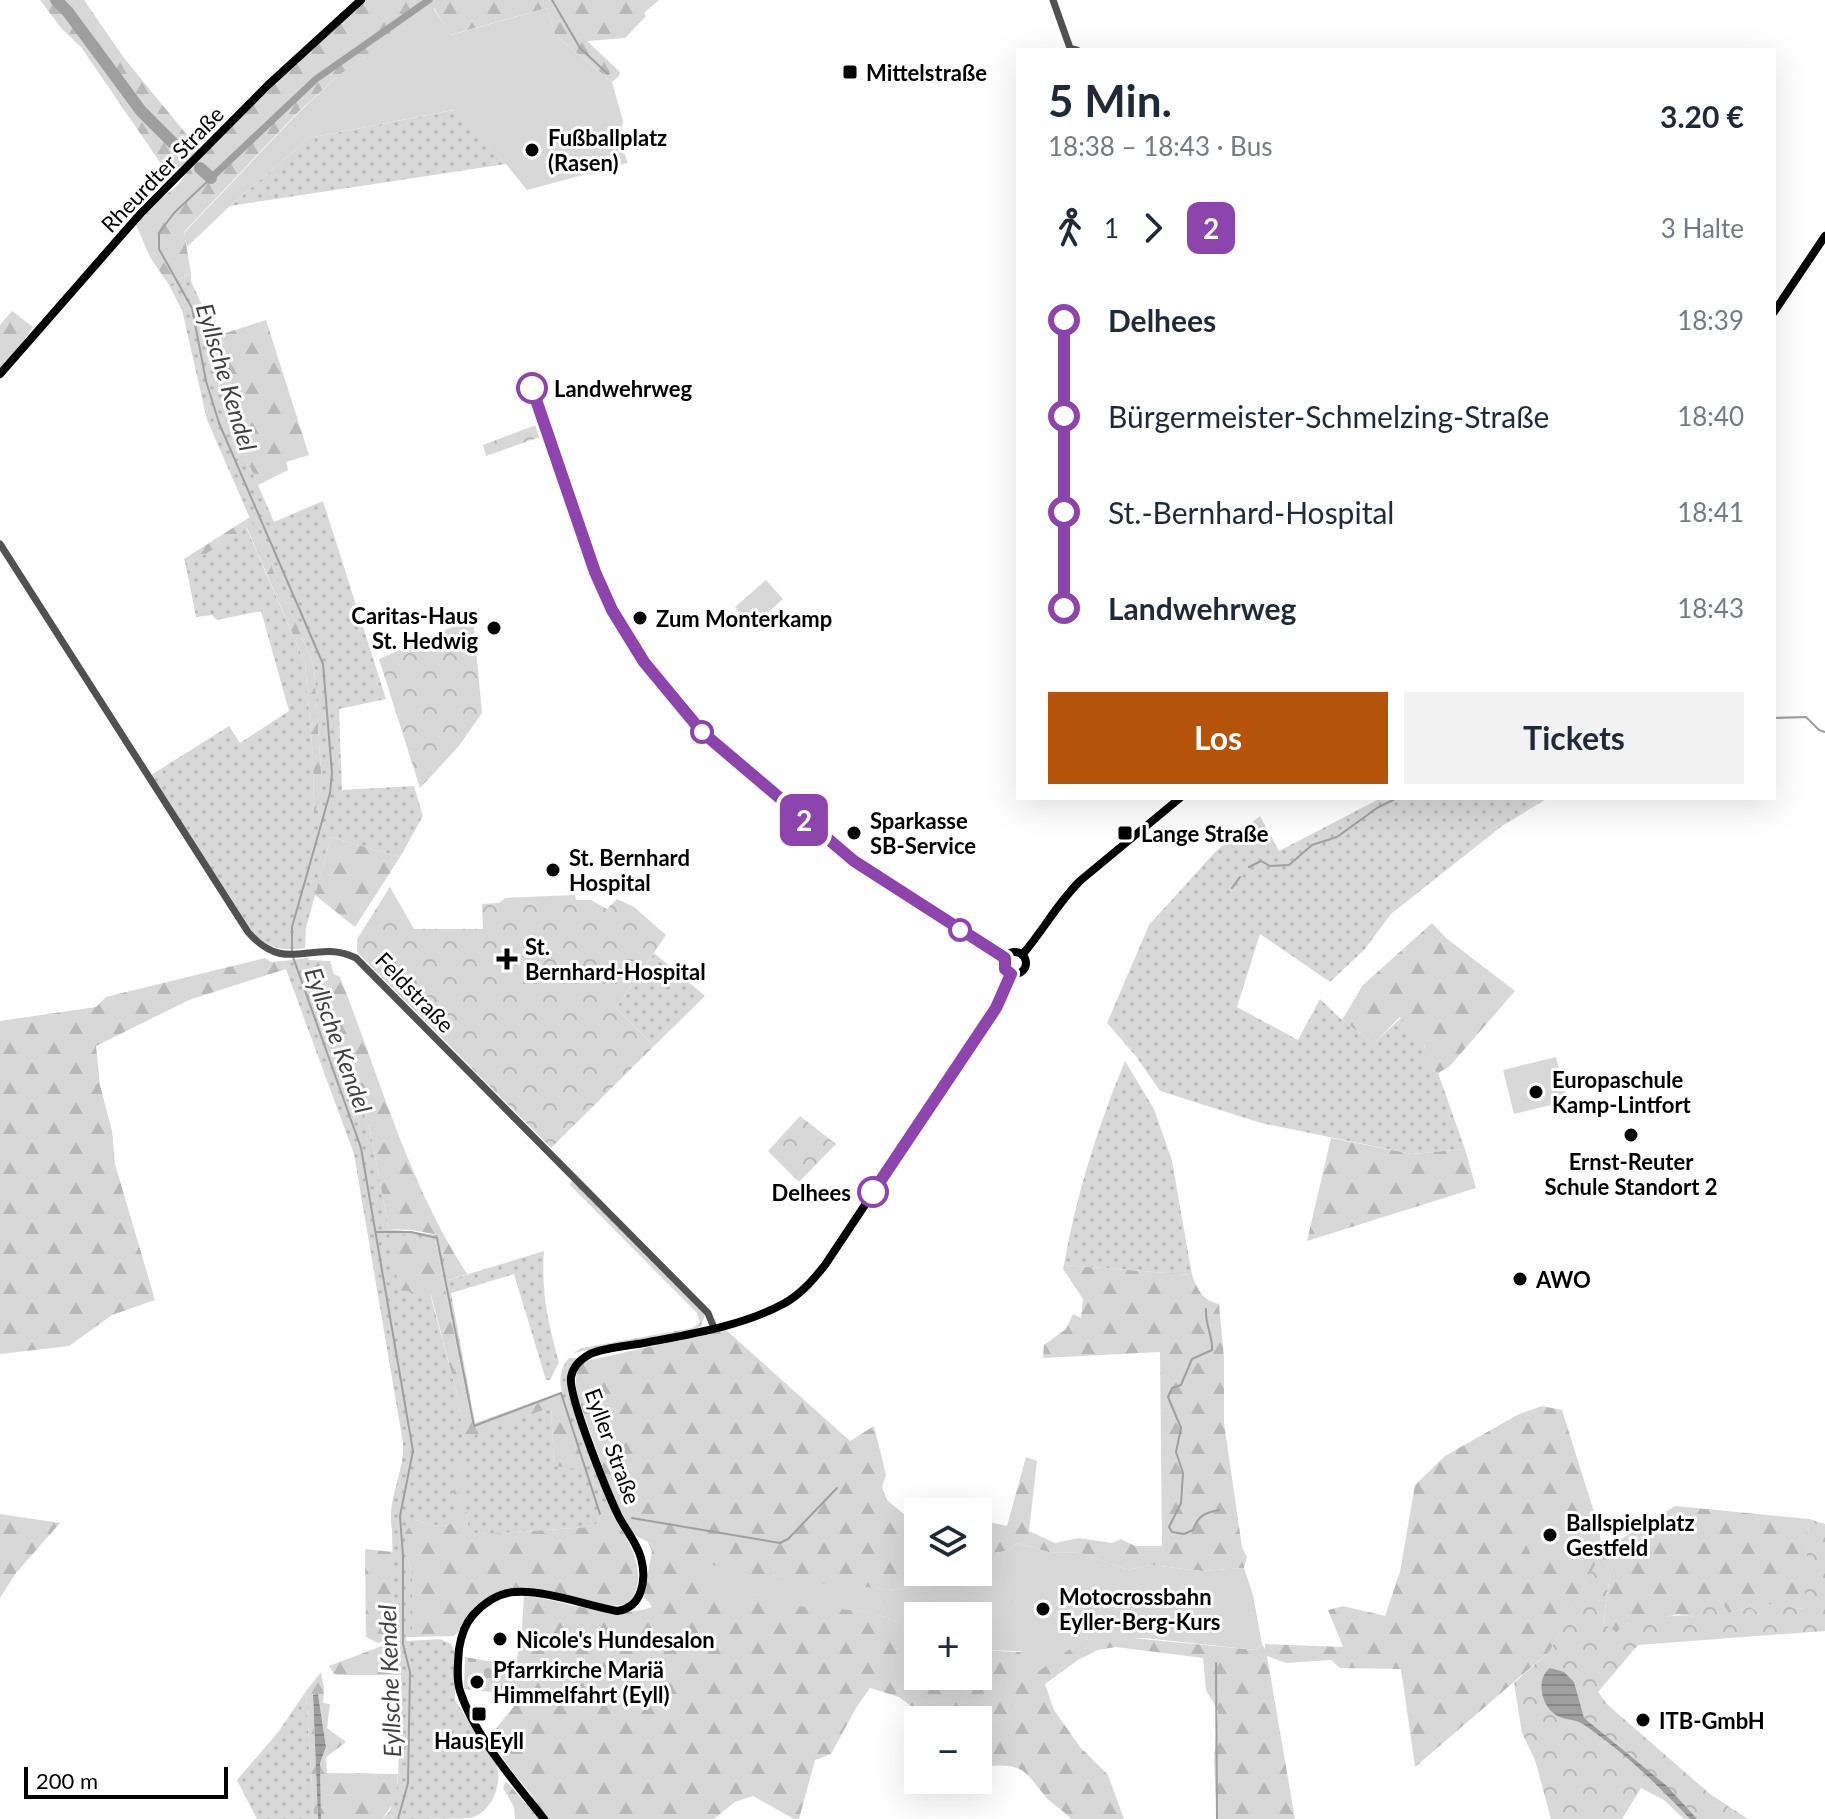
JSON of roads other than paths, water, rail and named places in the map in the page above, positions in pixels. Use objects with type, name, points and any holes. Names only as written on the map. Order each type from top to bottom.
[{"type":"main road","name":"Rheurdter Straße","points":[[0,374],[141,213],[268,85],[361,0]]},
{"type":"main road","points":[[1776,309],[1825,236]]},
{"type":"main road","points":[[1022,955],[1081,880],[1178,800]]},
{"type":"main road","points":[[1013,952],[1022,955],[1025,968],[1020,973],[1011,974],[1005,969],[1004,959],[1013,952]]},
{"type":"main road","name":"Eyller Straße","points":[[544,1819],[504,1768],[465,1704],[458,1677],[460,1642],[464,1630],[481,1606],[511,1592],[529,1592],[617,1611],[634,1606],[642,1583],[638,1548],[611,1500],[571,1388],[571,1376],[580,1360],[596,1352],[714,1328],[784,1304],[805,1289],[825,1265],[972,1046],[996,1008],[1011,974]]},
{"type":"street","points":[[1053,0],[1074,48]]},
{"type":"street","name":"Feldstraße","points":[[0,544],[248,932],[260,946],[275,954],[288,956],[346,953],[356,958],[708,1313],[714,1328]]},
{"type":"waterway","points":[[56,0],[141,111],[179,149]]},
{"type":"waterway","points":[[211,178],[316,79],[429,0]]},
{"type":"waterway","points":[[552,0],[580,48],[608,74]]},
{"type":"waterway","points":[[200,168],[211,178]]},
{"type":"waterway","name":"Eyllsche Kendel","points":[[211,178],[174,213],[159,233],[159,249],[192,308],[206,381],[219,423],[323,664],[332,773],[330,793],[292,927],[292,951]]},
{"type":"waterway","points":[[1776,718],[1806,717],[1825,732]]},
{"type":"waterway","points":[[1249,867],[1261,861],[1270,866],[1289,865],[1312,845],[1337,837],[1393,800]]},
{"type":"waterway","points":[[1232,888],[1240,877]]},
{"type":"waterway","name":"Eyllsche Kendel","points":[[293,957],[361,1148],[413,1451],[400,1516],[403,1644],[410,1672],[408,1783],[398,1819]]},
{"type":"waterway","points":[[376,1232],[411,1232],[437,1238],[474,1426],[561,1393],[600,1514]]},
{"type":"waterway","points":[[1206,1309],[1212,1350],[1192,1359],[1181,1385],[1172,1388],[1168,1397],[1181,1428],[1176,1452],[1183,1473],[1181,1503],[1169,1527],[1172,1532],[1184,1534],[1193,1530],[1202,1516],[1219,1510]]},
{"type":"waterway","points":[[632,1518],[780,1543],[788,1539],[837,1488]]},
{"type":"waterway","points":[[1216,1663],[1217,1819]]},
{"type":"place","name":"Mittelstraße","points":[[850,72]]},
{"type":"place","name":"Fußballplatz (Rasen)","points":[[532,150]]},
{"type":"place","name":"Landwehrweg","points":[[532,388]]},
{"type":"place","name":"Zum Monterkamp","points":[[640,618]]},
{"type":"place","name":"Caritas-Haus St. Hedwig","points":[[494,628]]},
{"type":"place","name":"Sparkasse SB-Service","points":[[854,833]]},
{"type":"place","name":"Lange Straße","points":[[1125,833]]},
{"type":"place","name":"St. Bernhard Hospital","points":[[553,870]]},
{"type":"place","name":"St. Bernhard-Hospital","points":[[507,959]]},
{"type":"place","name":"Europaschule Kamp-Lintfort","points":[[1536,1092]]},
{"type":"place","name":"Ernst-Reuter Schule Standort 2","points":[[1631,1135]]},
{"type":"place","name":"Delhees","points":[[873,1192]]},
{"type":"place","name":"AWO","points":[[1520,1279]]},
{"type":"place","name":"Ballspielplatz Gestfeld","points":[[1550,1535]]},
{"type":"place","name":"Motocrossbahn Eyller-Berg-Kurs","points":[[1043,1609]]},
{"type":"place","name":"Nicole's Hundesalon","points":[[500,1639]]},
{"type":"place","name":"Pfarrkirche Mariä Himmelfahrt (Eyll)","points":[[477,1682]]},
{"type":"place","name":"Haus Eyll","points":[[479,1714]]},
{"type":"place","name":"ITB-GmbH","points":[[1643,1720]]}]
